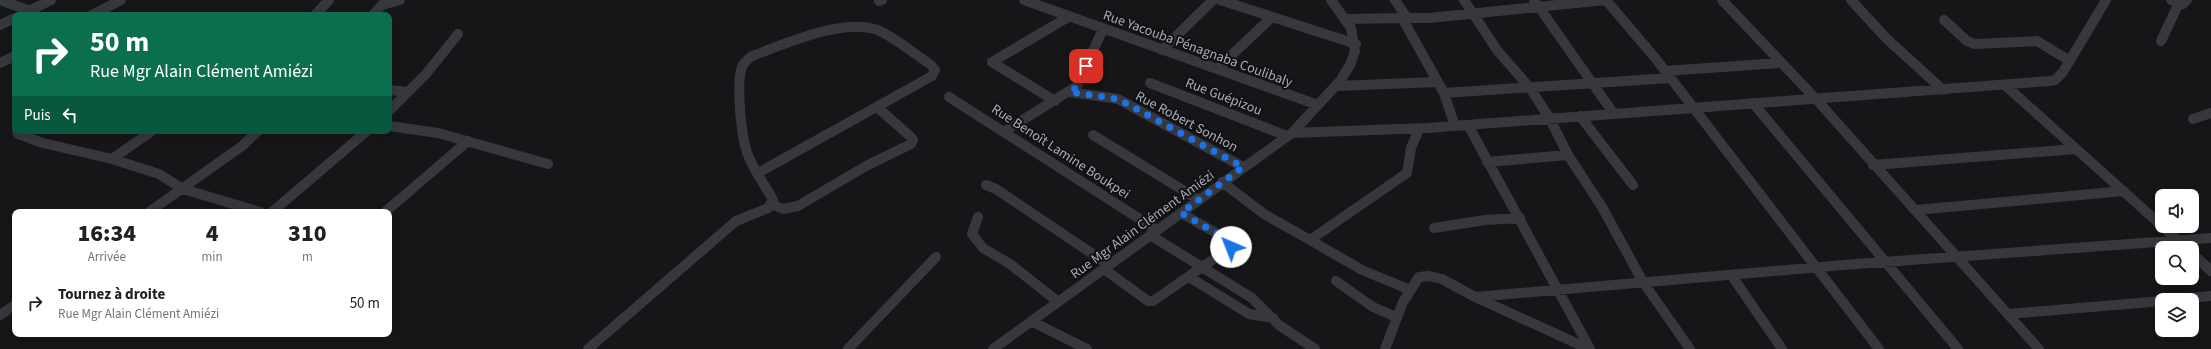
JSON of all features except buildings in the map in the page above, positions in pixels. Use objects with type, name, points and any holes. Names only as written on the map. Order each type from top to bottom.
[{"type":"street","points":[[0,0],[30,11],[51,0]]},
{"type":"street","points":[[98,12],[121,0]]},
{"type":"street","points":[[318,12],[330,0]]},
{"type":"street","points":[[376,12],[382,5],[400,0]]},
{"type":"street","name":"Rue Yacouba Pénagnaba Coulibaly","points":[[1024,0],[1162,50],[1218,68],[1318,105]]},
{"type":"street","points":[[1162,50],[1213,0]]},
{"type":"street","points":[[1220,0],[1356,44]]},
{"type":"street","points":[[1331,0],[1346,19],[1351,28],[1356,44]]},
{"type":"street","points":[[1395,0],[1444,93],[1455,126]]},
{"type":"street","points":[[1464,0],[1497,50],[1530,88],[1550,119],[1568,155],[1602,207],[1643,282],[1690,349]]},
{"type":"street","points":[[1346,19],[1404,18],[1473,13],[1536,3],[1606,0],[1668,75],[1878,349]]},
{"type":"street","points":[[1722,0],[1815,98],[1873,165],[1916,210],[2039,349]]},
{"type":"street","points":[[1851,0],[1887,39],[1943,90]]},
{"type":"street","points":[[1289,135],[1419,129],[1815,98],[2006,86],[2054,80],[2063,72],[2106,0]]},
{"type":"street","points":[[2161,41],[2179,1]]},
{"type":"street","points":[[1536,3],[1614,114]]},
{"type":"street","points":[[1055,101],[992,62],[1070,16]]},
{"type":"street","points":[[1218,68],[1272,17]]},
{"type":"street","points":[[0,25],[12,19]]},
{"type":"street","points":[[1944,20],[1967,41],[1975,44],[2037,41],[2070,61]]},
{"type":"street","points":[[588,349],[736,221],[768,208],[772,204],[773,200],[758,173],[748,154],[740,119],[742,65],[748,59],[816,32],[866,27],[875,29],[931,65],[935,70],[932,76],[758,173]]},
{"type":"street","points":[[1005,131],[1070,92],[1077,86],[1103,29]]},
{"type":"street","points":[[392,108],[426,74],[458,34]]},
{"type":"street","name":"Rue Mgr Alain Clément Amiézi","points":[[993,349],[1289,135],[1336,86],[1350,65],[1356,44]]},
{"type":"street","points":[[0,63],[12,57]]},
{"type":"street","points":[[1444,93],[1593,84],[1782,63]]},
{"type":"street","points":[[1336,86],[1438,82]]},
{"type":"street","name":"Rue Guépizou","points":[[1150,83],[1289,135]]},
{"type":"street","points":[[2006,86],[2155,220]]},
{"type":"street","points":[[392,90],[408,92]]},
{"type":"street","name":"Rue Robert Sonhon","points":[[1070,92],[1118,99],[1243,167]]},
{"type":"street","name":"Rue Benoît Lamine Boukpei","points":[[950,96],[1005,131],[1203,267],[1252,298],[1279,325],[1315,349]]},
{"type":"street","points":[[1753,103],[1958,349]]},
{"type":"street","points":[[772,204],[783,209],[798,206],[866,166],[911,144],[913,140],[911,137],[877,107]]},
{"type":"street","points":[[2193,119],[2211,113]]},
{"type":"street","points":[[1580,116],[1632,185]]},
{"type":"street","points":[[1468,125],[1520,218],[1589,349]]},
{"type":"street","points":[[392,126],[438,133],[548,164]]},
{"type":"street","points":[[1310,240],[1407,173],[1411,148],[1419,129]]},
{"type":"street","points":[[18,134],[43,143],[112,160],[159,174],[183,189],[250,209]]},
{"type":"street","points":[[112,160],[148,134]]},
{"type":"street","points":[[153,209],[242,146],[255,134]]},
{"type":"street","points":[[276,209],[363,134]]},
{"type":"street","points":[[1093,135],[1199,200]]},
{"type":"street","points":[[389,209],[468,141]]},
{"type":"street","points":[[1873,165],[2076,149]]},
{"type":"street","points":[[1488,162],[1568,155]]},
{"type":"street","points":[[1222,182],[1264,214],[1362,270],[1408,289]]},
{"type":"street","points":[[986,185],[996,189],[1107,267],[1148,301],[1159,298],[1231,247],[1232,244],[1230,241],[1181,213]]},
{"type":"street","points":[[1916,210],[2124,191]]},
{"type":"street","points":[[978,217],[972,234],[975,241],[988,251],[1010,264],[1058,301]]},
{"type":"street","points":[[1434,228],[1471,222],[1520,218]]},
{"type":"street","points":[[2170,233],[2179,241]]},
{"type":"street","points":[[2196,241],[2211,238]]},
{"type":"street","points":[[1475,296],[1732,276],[1814,266],[2155,246]]},
{"type":"street","points":[[848,349],[936,257]]},
{"type":"street","points":[[2199,260],[2211,271]]},
{"type":"street","points":[[1385,349],[1408,289],[1419,277],[1429,276],[1442,279],[1589,349]]},
{"type":"street","points":[[1732,276],[1782,349]]},
{"type":"street","points":[[1189,277],[1249,314],[1273,318]]},
{"type":"street","points":[[1336,281],[1373,307],[1396,317]]},
{"type":"street","points":[[2199,297],[2211,296]]},
{"type":"street","points":[[2008,314],[2155,302]]},
{"type":"street","points":[[0,315],[12,307]]},
{"type":"street","points":[[1031,321],[1087,349]]},
{"type":"route","points":[[1086,66],[1077,86],[1070,92],[1118,99],[1243,167],[1181,213],[1230,241],[1232,244],[1231,247]]}]
